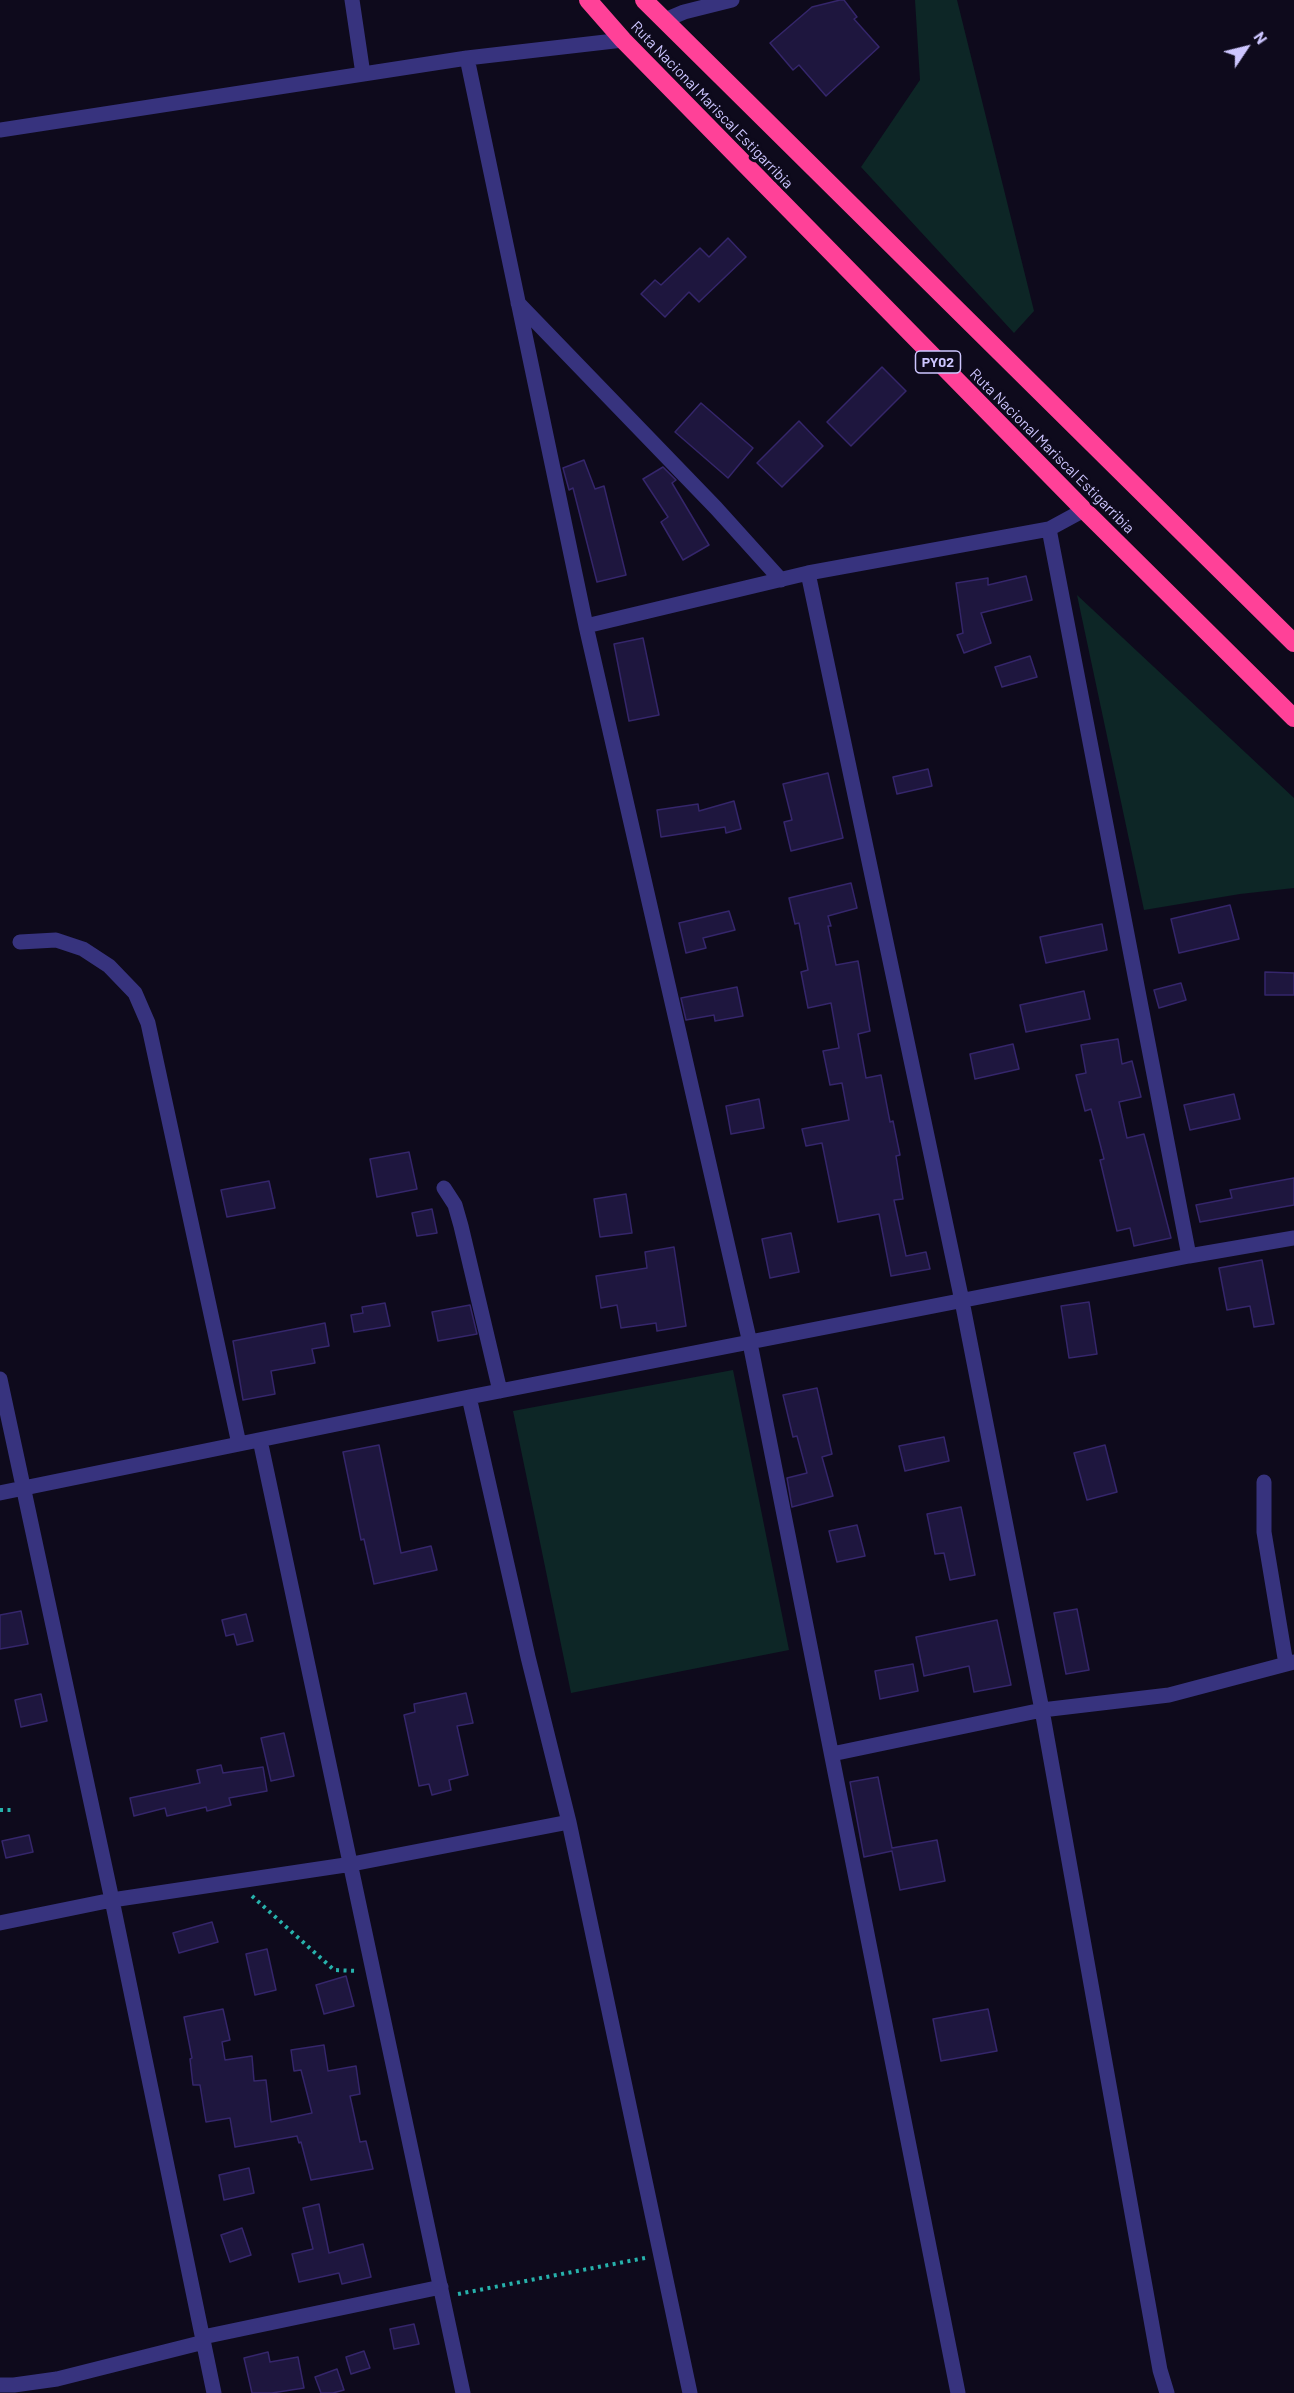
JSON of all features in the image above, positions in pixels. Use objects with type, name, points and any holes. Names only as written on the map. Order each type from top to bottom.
[{"type":"highway","name":"Ruta Nacional Mariscal Estigarribia","points":[[588,0],[623,40],[1084,510],[1294,718]]},
{"type":"highway","name":"Ruta Nacional Mariscal Estigarribia","points":[[644,0],[1294,643]]},
{"type":"street","points":[[352,0],[363,74]]},
{"type":"street","points":[[665,20],[684,12],[732,0]]},
{"type":"street","points":[[0,130],[466,58],[623,40]]},
{"type":"street","points":[[466,58],[586,626],[750,1343],[958,2393]]},
{"type":"street","points":[[518,303],[716,508],[781,580]]},
{"type":"street","points":[[586,626],[808,573],[1049,529],[1084,510]]},
{"type":"street","points":[[1049,529],[1189,1256]]},
{"type":"street","points":[[808,573],[962,1301],[1042,1710],[1160,2370],[1167,2393]]},
{"type":"street","points":[[20,942],[56,940],[83,949],[109,966],[135,993],[147,1023],[239,1444]]},
{"type":"street","points":[[444,1188],[455,1205],[461,1226],[500,1391]]},
{"type":"street","points":[[0,1493],[469,1396],[1189,1256],[1294,1238]]},
{"type":"street","points":[[0,1379],[112,1900],[214,2393]]},
{"type":"street","points":[[469,1396],[528,1658],[569,1822],[690,2393]]},
{"type":"street","points":[[260,1440],[463,2393]]},
{"type":"street","points":[[832,1754],[1042,1710],[1169,1695],[1290,1663],[1264,1532],[1264,1482]]},
{"type":"street","points":[[0,1923],[112,1900],[352,1864],[569,1822]]},
{"type":"street","points":[[0,2385],[57,2379],[203,2340],[442,2292]]},
{"type":"path","points":[[0,1810],[14,1810]]},
{"type":"path","points":[[236,1882],[334,1970],[374,1971]]},
{"type":"path","points":[[442,2292],[661,2255]]},
{"type":"green space","points":[[915,0],[957,0],[1034,311],[1014,333],[861,167],[920,80]]},
{"type":"green space","points":[[1077,595],[1294,798],[1294,888],[1240,894],[1144,910]]},
{"type":"green space","points":[[733,1370],[789,1650],[571,1693],[513,1411]]},
{"type":"building","points":[[844,0],[857,17],[854,19],[879,47],[826,96],[799,65],[793,70],[770,43],[812,7]]},
{"type":"building","points":[[728,238],[746,257],[699,302],[689,292],[665,317],[641,294],[655,280],[661,285],[700,248],[709,257]]},
{"type":"building","points":[[882,367],[906,391],[851,446],[827,422]]},
{"type":"building","points":[[701,403],[753,448],[728,478],[675,432]]},
{"type":"building","points":[[799,421],[823,446],[782,487],[757,463]]},
{"type":"building","points":[[584,460],[595,489],[604,486],[626,575],[597,582],[573,488],[569,490],[563,468]]},
{"type":"building","points":[[663,467],[676,480],[672,483],[709,545],[683,560],[661,522],[668,517],[643,479]]},
{"type":"building","points":[[1026,576],[1032,600],[981,613],[991,643],[964,653],[957,635],[963,633],[956,583],[988,578],[988,585]]},
{"type":"building","points":[[643,638],[659,715],[629,721],[614,644]]},
{"type":"building","points":[[1030,656],[1037,677],[1002,687],[995,667]]},
{"type":"building","points":[[928,769],[932,786],[897,794],[893,777]]},
{"type":"building","points":[[828,773],[843,838],[791,851],[784,822],[792,820],[783,784]]},
{"type":"building","points":[[734,801],[741,829],[726,833],[725,827],[661,837],[657,810],[698,804],[699,811]]},
{"type":"building","points":[[851,883],[857,908],[828,916],[831,926],[828,926],[836,965],[858,961],[870,1031],[858,1034],[866,1078],[881,1075],[890,1122],[893,1121],[900,1155],[896,1156],[903,1199],[894,1200],[906,1256],[926,1252],[930,1269],[891,1276],[879,1214],[838,1222],[822,1143],[806,1146],[802,1129],[849,1120],[842,1083],[830,1085],[823,1051],[839,1048],[831,1003],[808,1008],[801,972],[808,970],[799,923],[795,924],[789,898]]},
{"type":"building","points":[[1230,905],[1239,939],[1179,953],[1171,919]]},
{"type":"building","points":[[729,911],[735,930],[703,938],[706,948],[686,953],[679,923]]},
{"type":"building","points":[[1102,924],[1107,950],[1046,963],[1040,937]]},
{"type":"building","points":[[1265,972],[1294,973],[1294,995],[1265,995]]},
{"type":"building","points":[[1181,983],[1186,1000],[1159,1008],[1154,990]]},
{"type":"building","points":[[737,987],[743,1016],[715,1021],[714,1015],[686,1020],[681,998]]},
{"type":"building","points":[[1084,991],[1090,1019],[1026,1032],[1020,1005]]},
{"type":"building","points":[[1118,1039],[1122,1064],[1132,1061],[1141,1097],[1119,1102],[1127,1138],[1144,1134],[1171,1238],[1134,1246],[1130,1228],[1117,1231],[1100,1160],[1104,1159],[1091,1109],[1085,1111],[1076,1075],[1086,1073],[1081,1045]]},
{"type":"building","points":[[1013,1044],[1019,1069],[975,1079],[970,1054]]},
{"type":"building","points":[[1234,1094],[1240,1119],[1190,1130],[1184,1105]]},
{"type":"building","points":[[759,1099],[764,1128],[731,1134],[726,1106]]},
{"type":"building","points":[[409,1152],[417,1189],[377,1197],[370,1159]]},
{"type":"building","points":[[1294,1178],[1294,1205],[1200,1222],[1196,1205],[1232,1198],[1230,1190]]},
{"type":"building","points":[[269,1181],[275,1208],[227,1217],[221,1190]]},
{"type":"building","points":[[626,1194],[632,1233],[600,1237],[594,1199]]},
{"type":"building","points":[[432,1209],[437,1233],[417,1236],[412,1213]]},
{"type":"building","points":[[791,1233],[799,1272],[770,1278],[762,1239]]},
{"type":"building","points":[[674,1247],[686,1326],[657,1331],[656,1323],[621,1328],[617,1305],[601,1308],[596,1276],[647,1268],[645,1252]]},
{"type":"building","points":[[1262,1260],[1274,1324],[1254,1327],[1250,1306],[1227,1310],[1219,1268]]},
{"type":"building","points":[[1089,1302],[1097,1354],[1069,1358],[1061,1306]]},
{"type":"building","points":[[385,1303],[390,1326],[354,1332],[351,1315],[363,1313],[362,1307]]},
{"type":"building","points":[[470,1305],[477,1334],[438,1341],[432,1312]]},
{"type":"building","points":[[325,1323],[329,1346],[312,1349],[315,1363],[271,1371],[275,1394],[243,1400],[233,1341]]},
{"type":"building","points":[[817,1388],[832,1454],[822,1457],[833,1496],[792,1507],[787,1478],[807,1473],[797,1436],[793,1437],[783,1395]]},
{"type":"building","points":[[944,1437],[949,1461],[905,1471],[899,1446]]},
{"type":"building","points":[[379,1445],[401,1553],[431,1546],[437,1570],[374,1584],[364,1539],[361,1540],[343,1452]]},
{"type":"building","points":[[1105,1445],[1117,1492],[1087,1500],[1074,1453]]},
{"type":"building","points":[[961,1507],[975,1575],[950,1580],[944,1553],[935,1554],[927,1514]]},
{"type":"building","points":[[857,1525],[865,1556],[837,1562],[829,1531]]},
{"type":"building","points":[[1077,1609],[1089,1670],[1066,1674],[1054,1613]]},
{"type":"building","points":[[21,1611],[28,1644],[0,1649],[0,1615]]},
{"type":"building","points":[[246,1614],[253,1641],[237,1645],[234,1634],[226,1636],[222,1620]]},
{"type":"building","points":[[997,1620],[1011,1685],[974,1692],[969,1666],[924,1676],[916,1637]]},
{"type":"building","points":[[913,1664],[918,1691],[880,1699],[875,1671]]},
{"type":"building","points":[[466,1693],[473,1723],[457,1726],[468,1775],[449,1780],[451,1790],[432,1795],[429,1784],[419,1786],[404,1715],[415,1712],[414,1704]]},
{"type":"building","points":[[41,1694],[47,1721],[21,1727],[15,1700]]},
{"type":"building","points":[[284,1733],[294,1776],[271,1781],[261,1738]]},
{"type":"building","points":[[221,1765],[223,1773],[263,1767],[267,1791],[229,1798],[231,1805],[207,1811],[206,1807],[167,1816],[165,1808],[134,1816],[130,1798],[200,1783],[197,1770]]},
{"type":"building","points":[[878,1777],[892,1848],[937,1840],[945,1881],[900,1890],[892,1851],[864,1857],[850,1782]]},
{"type":"building","points":[[29,1835],[33,1852],[6,1858],[2,1841]]},
{"type":"building","points":[[212,1922],[218,1942],[179,1953],[173,1933]]},
{"type":"building","points":[[267,1949],[276,1990],[255,1995],[246,1954]]},
{"type":"building","points":[[346,1976],[354,2006],[324,2014],[316,1985]]},
{"type":"building","points":[[223,2009],[230,2040],[222,2042],[225,2060],[252,2056],[254,2081],[266,2080],[271,2122],[312,2113],[301,2070],[294,2071],[291,2050],[324,2045],[328,2071],[356,2066],[360,2094],[350,2096],[360,2142],[366,2141],[373,2169],[311,2180],[301,2142],[299,2143],[297,2136],[235,2147],[230,2118],[206,2122],[200,2085],[193,2085],[190,2059],[192,2058],[184,2017]]},
{"type":"building","points":[[988,2009],[997,2051],[941,2061],[933,2019]]},
{"type":"building","points":[[249,2168],[254,2193],[224,2200],[219,2175]]},
{"type":"building","points":[[319,2204],[329,2253],[363,2244],[371,2277],[342,2284],[339,2273],[299,2282],[292,2254],[313,2249],[303,2208]]},
{"type":"building","points":[[242,2228],[251,2255],[230,2262],[221,2235]]},
{"type":"building","points":[[414,2324],[419,2344],[394,2349],[390,2329]]},
{"type":"building","points":[[364,2351],[370,2368],[351,2374],[346,2357]]},
{"type":"building","points":[[268,2352],[270,2362],[298,2357],[304,2388],[272,2393],[252,2393],[244,2358]]},
{"type":"building","points":[[337,2369],[344,2390],[321,2393],[315,2377]]}]
